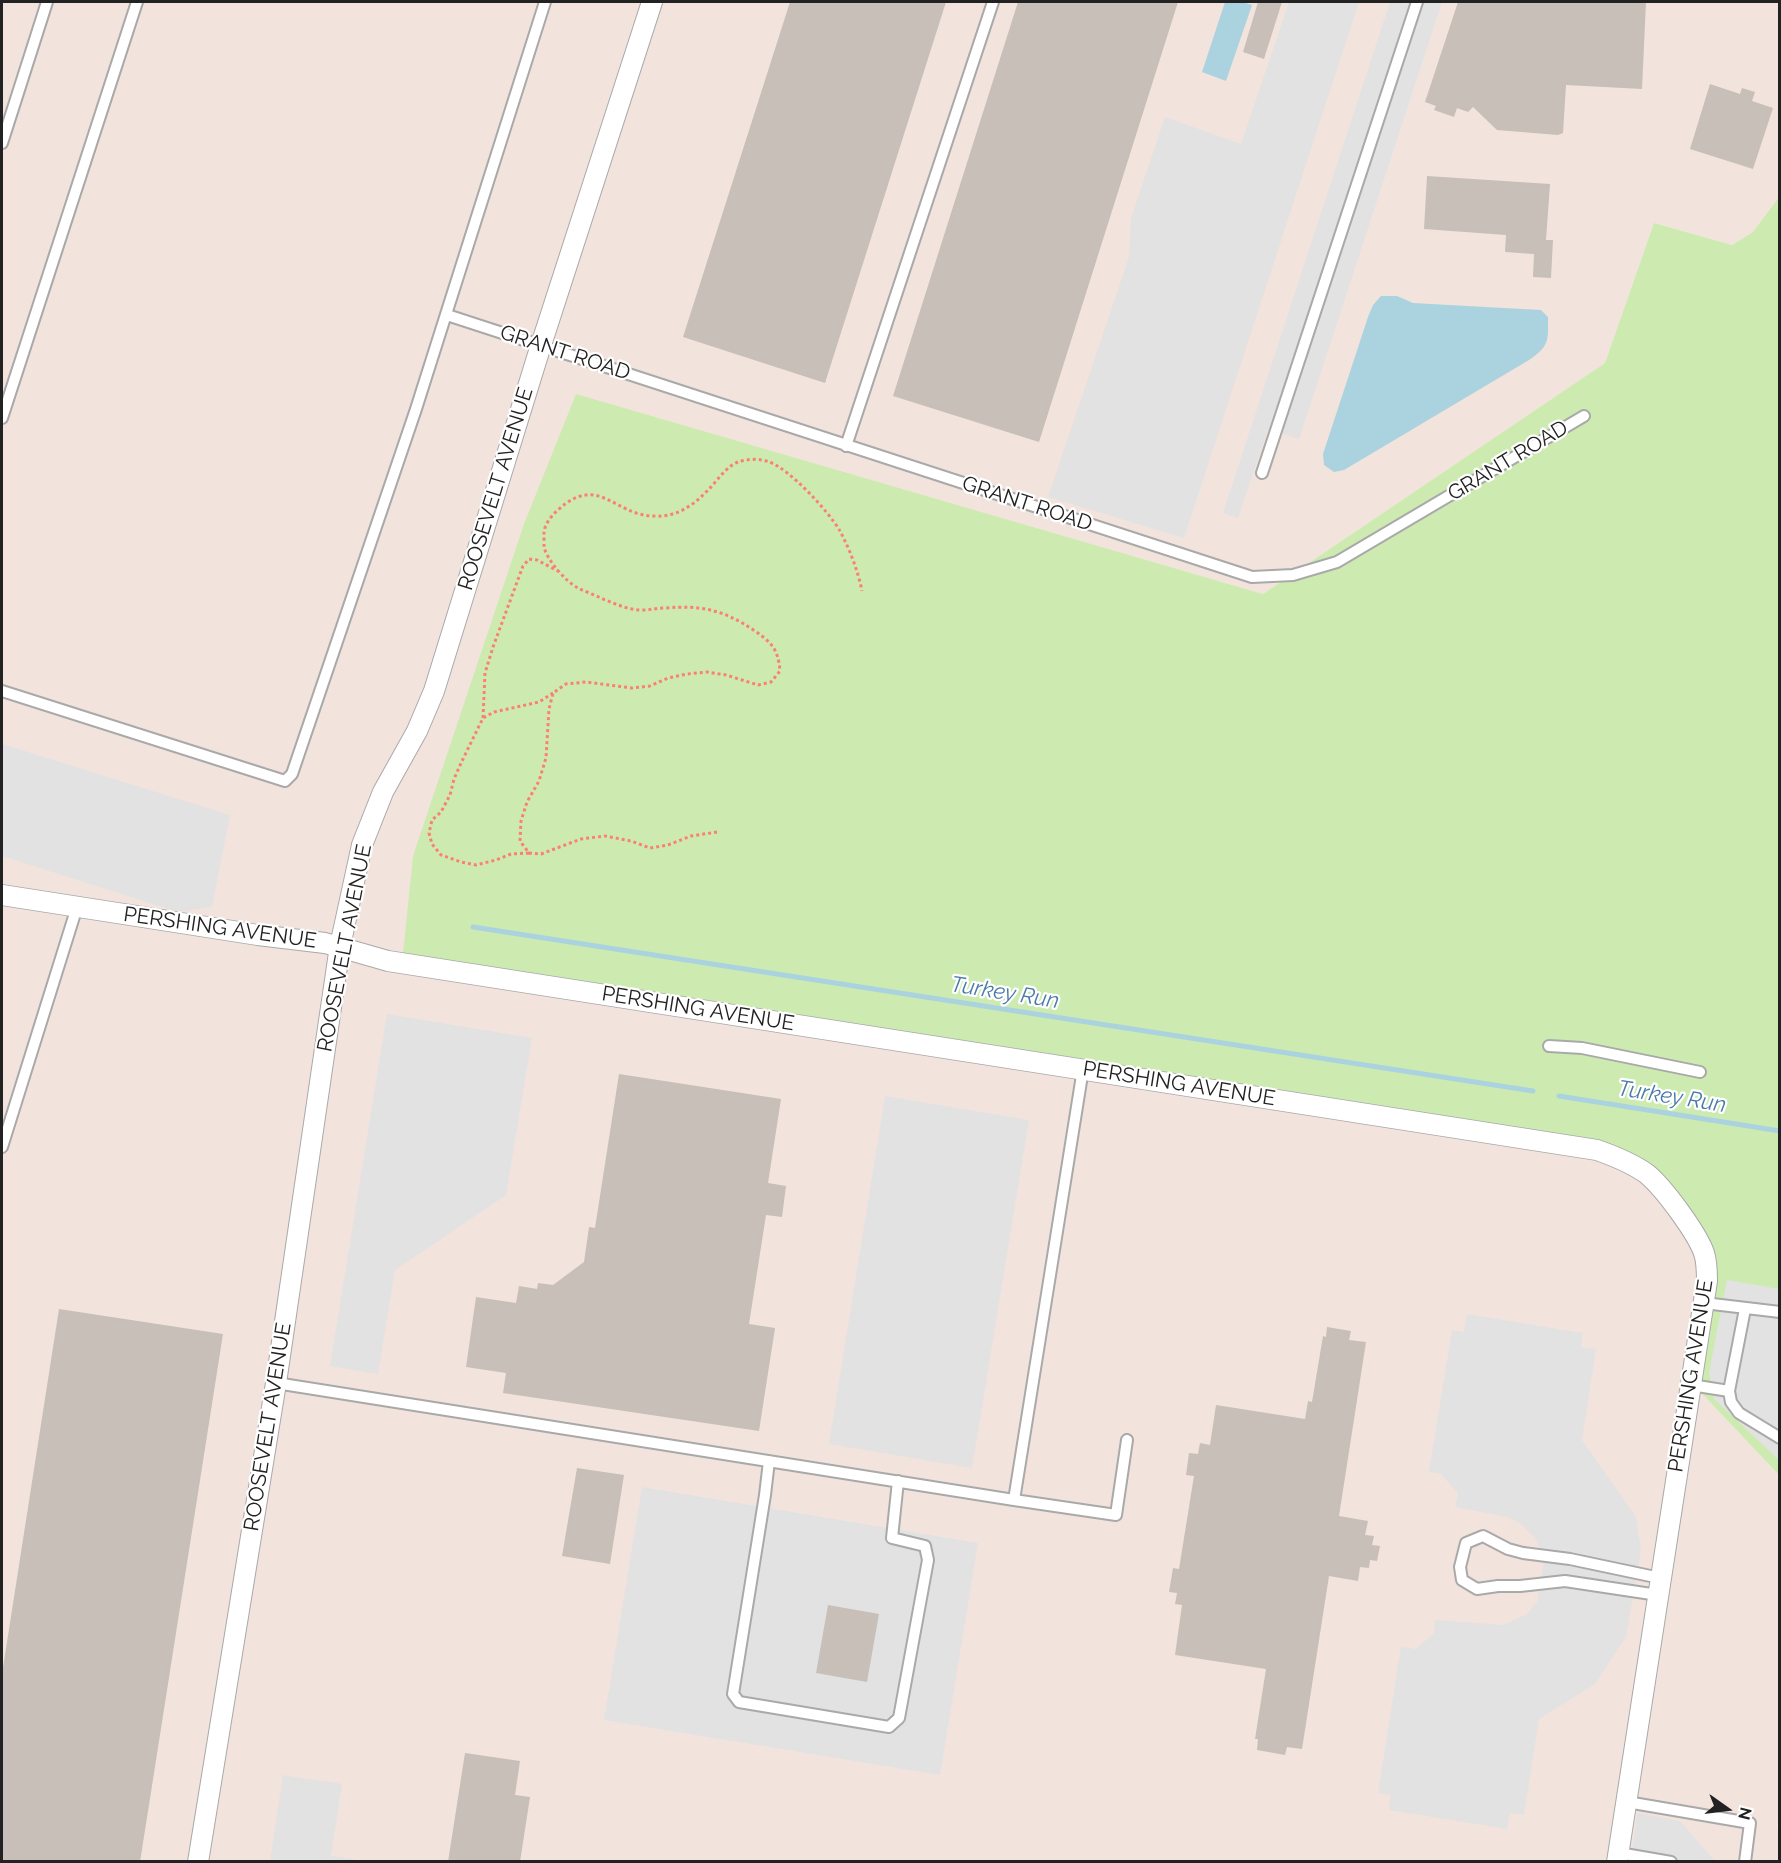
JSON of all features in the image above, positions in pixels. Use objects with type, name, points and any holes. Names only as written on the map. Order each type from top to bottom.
[{"type":"street","name":"ROOSEVELT AVENUE","points":[[198,1862],[276,1383],[340,946],[362,845],[382,792],[417,731],[434,691],[541,345],[652,2]]},
{"type":"street","name":"PERSHING AVENUE","points":[[2,895],[340,946],[388,961],[1586,1148],[1616,1156],[1648,1175],[1694,1234],[1704,1252],[1707,1267],[1704,1303],[1618,1857]]},
{"type":"lane","points":[[2,143],[47,2]]},
{"type":"lane","points":[[2,418],[137,2]]},
{"type":"lane","points":[[2,691],[285,781],[292,774],[447,315],[545,2]]},
{"type":"lane","points":[[846,446],[993,2]]},
{"type":"lane","points":[[1262,473],[1417,2]]},
{"type":"lane","name":"GRANT ROAD","points":[[447,315],[1252,577],[1293,575],[1336,562],[1584,416]]},
{"type":"lane","points":[[2,1147],[77,907]]},
{"type":"lane","points":[[1549,1046],[1582,1048],[1700,1072]]},
{"type":"lane","points":[[1014,1500],[1083,1070]]},
{"type":"lane","points":[[1704,1303],[1779,1312]]},
{"type":"lane","points":[[1745,1309],[1729,1391],[1731,1402],[1739,1413],[1779,1438]]},
{"type":"lane","points":[[276,1383],[1116,1515],[1127,1440]]},
{"type":"lane","points":[[1691,1384],[1729,1391]]},
{"type":"lane","points":[[769,1461],[733,1694],[740,1702],[889,1727],[899,1718],[928,1560],[925,1546],[892,1538],[898,1481]]},
{"type":"lane","points":[[1483,1536],[1508,1549],[1570,1559],[1659,1587],[1565,1581],[1477,1589],[1462,1580],[1460,1567],[1466,1543],[1483,1536]]},
{"type":"lane","points":[[1627,1802],[1750,1822],[1745,1862]]},
{"type":"lane","points":[[1618,1857],[1671,1862]]},
{"type":"path","points":[[559,572],[544,548],[544,529],[555,513],[570,499],[581,495],[597,495],[650,517],[665,516],[681,512],[697,502],[736,462],[753,459],[769,462],[786,472],[823,510],[844,540],[859,576],[862,591]]},
{"type":"path","points":[[483,718],[494,712],[539,702],[566,684],[586,682],[632,688],[650,686],[668,678],[707,672],[758,685],[771,682],[780,671],[779,657],[770,642],[721,612],[686,607],[642,610],[624,608],[576,587],[559,572],[537,560],[529,560],[523,566],[485,673],[483,718],[462,761],[450,795],[441,812],[432,820],[429,833],[432,844],[441,855],[476,865],[512,854],[541,854],[581,839],[604,836],[631,841],[650,848],[668,845],[691,836],[717,832]]},
{"type":"path","points":[[529,853],[520,841],[521,821],[527,802],[539,781],[546,758],[549,710],[554,693]]},
{"type":"shaded area","points":[[2,2],[1779,2],[1779,197],[1753,232],[1732,245],[1654,223],[1605,363],[1263,594],[576,395],[1633,1166],[1704,1252],[1691,1382],[1779,1475],[1780,1805],[1777,1827],[1779,1828],[1779,1861],[2,1862]]},
{"type":"shaded area","points":[[1289,2],[1359,2],[1184,538],[1048,497],[1129,257],[1131,218],[1165,117],[1241,144]]},
{"type":"shaded area","points":[[1390,2],[1442,2],[1299,439],[1268,429],[1238,518],[1223,513]]},
{"type":"shaded area","points":[[2,744],[230,815],[212,907],[178,912],[2,856]]},
{"type":"shaded area","points":[[387,1014],[532,1038],[506,1195],[395,1270],[378,1374],[330,1366]]},
{"type":"shaded area","points":[[885,1096],[1029,1120],[972,1468],[829,1444]]},
{"type":"shaded area","points":[[1727,1280],[1779,1289],[1779,1460],[1714,1399],[1709,1372]]},
{"type":"shaded area","points":[[1467,1314],[1583,1333],[1581,1347],[1596,1349],[1582,1440],[1636,1517],[1641,1550],[1626,1637],[1595,1684],[1539,1719],[1524,1815],[1510,1813],[1507,1829],[1389,1810],[1391,1795],[1378,1793],[1401,1647],[1416,1649],[1434,1633],[1435,1620],[1504,1625],[1527,1614],[1537,1602],[1545,1557],[1534,1537],[1521,1524],[1507,1517],[1455,1507],[1458,1493],[1441,1474],[1429,1472],[1452,1330],[1464,1332]]},
{"type":"shaded area","points":[[642,1487],[978,1543],[940,1775],[604,1720]]},
{"type":"shaded area","points":[[283,1775],[342,1784],[331,1856],[354,1859],[353,1861],[270,1861]]},
{"type":"shaded area","points":[[1637,1813],[1680,1821],[1715,1861],[1631,1862]]},
{"type":"green space","points":[[1779,197],[1779,1475],[1691,1382],[1704,1252],[1633,1166],[402,963],[413,856],[524,524],[576,394],[1263,594],[1605,363],[1654,223],[1732,245],[1753,232]]},
{"type":"water","points":[[1225,2],[1242,2],[1252,5],[1226,81],[1202,72]]},
{"type":"water","points":[[1381,296],[1397,296],[1413,303],[1541,310],[1548,317],[1546,342],[1541,351],[1529,360],[1344,470],[1334,472],[1324,465],[1323,454],[1368,317],[1373,305]]},
{"type":"building","points":[[790,2],[946,2],[825,383],[683,337]]},
{"type":"building","points":[[1018,2],[1178,2],[1039,442],[893,396]]},
{"type":"building","points":[[1258,2],[1282,2],[1264,59],[1243,52]]},
{"type":"building","points":[[1458,2],[1646,2],[1642,89],[1566,85],[1563,133],[1558,135],[1497,130],[1473,107],[1468,112],[1457,108],[1454,117],[1434,110],[1436,106],[1425,102]]},
{"type":"building","points":[[1710,84],[1740,94],[1742,88],[1755,92],[1752,101],[1773,108],[1753,169],[1690,149]]},
{"type":"building","points":[[1427,176],[1550,184],[1546,240],[1553,240],[1551,278],[1533,277],[1534,254],[1505,252],[1506,235],[1424,229]]},
{"type":"building","points":[[619,1074],[781,1099],[768,1183],[786,1186],[782,1217],[766,1215],[749,1324],[775,1328],[759,1431],[503,1393],[506,1373],[466,1367],[476,1297],[516,1303],[519,1286],[537,1289],[538,1283],[553,1285],[584,1262],[589,1227],[595,1228]]},
{"type":"building","points":[[59,1309],[223,1334],[140,1862],[2,1862],[2,1674]]},
{"type":"building","points":[[1327,1327],[1351,1331],[1349,1340],[1366,1342],[1339,1516],[1368,1521],[1365,1535],[1374,1536],[1372,1545],[1380,1546],[1377,1561],[1370,1560],[1369,1568],[1360,1567],[1358,1581],[1329,1576],[1302,1749],[1287,1747],[1285,1755],[1257,1750],[1258,1739],[1255,1739],[1266,1669],[1175,1655],[1182,1605],[1175,1604],[1177,1593],[1169,1592],[1173,1568],[1179,1569],[1194,1476],[1186,1475],[1189,1453],[1198,1454],[1200,1443],[1210,1445],[1216,1405],[1305,1419],[1308,1401],[1312,1402],[1323,1336],[1326,1337]]},
{"type":"building","points":[[577,1468],[624,1475],[610,1564],[562,1556]]},
{"type":"building","points":[[828,1605],[879,1614],[867,1682],[816,1673]]},
{"type":"building","points":[[465,1753],[520,1761],[515,1795],[530,1797],[520,1862],[448,1862]]},
{"type":"waterway","name":"Turkey Run","points":[[473,927],[1533,1091]]},
{"type":"waterway","name":"Turkey Run","points":[[1559,1096],[1780,1131]]}]
